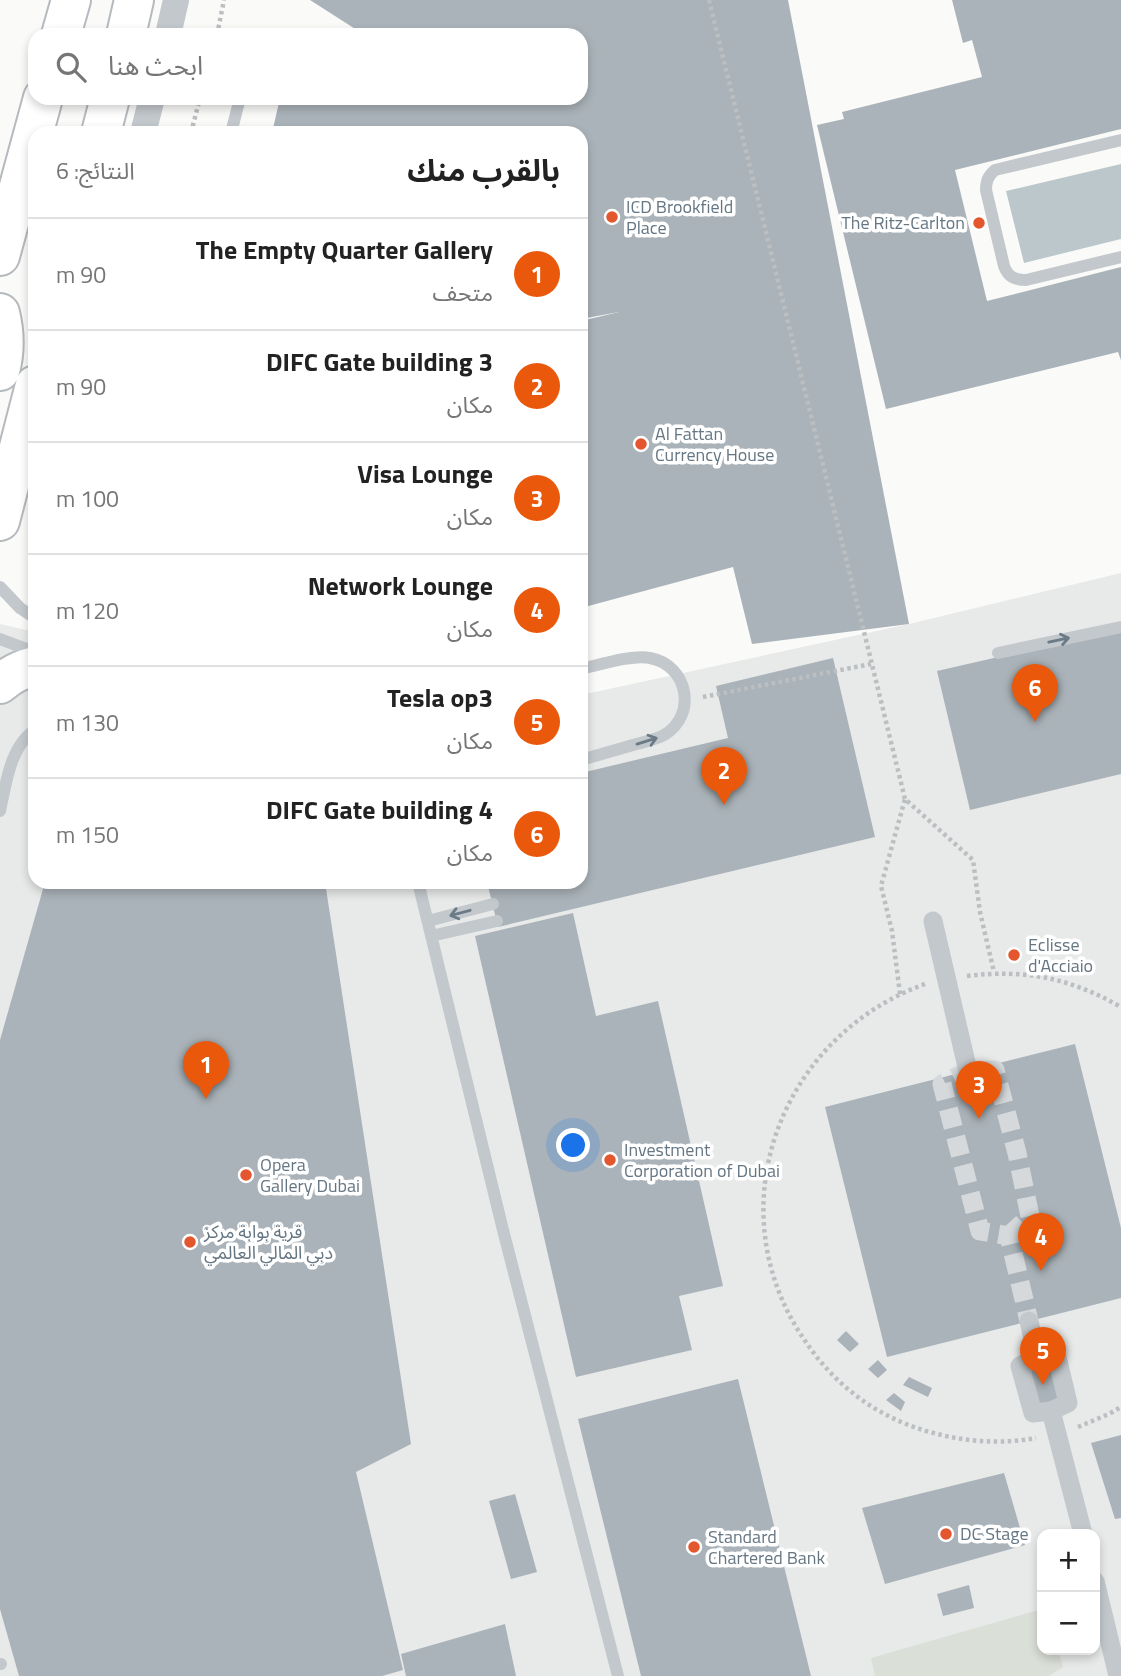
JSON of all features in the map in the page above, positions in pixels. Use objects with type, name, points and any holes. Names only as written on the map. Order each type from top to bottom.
[{"type":"main road","points":[[128,28],[135,0]]},
{"type":"main road","points":[[35,126],[41,105]]},
{"type":"main road","points":[[102,126],[108,105]]},
{"type":"main road","points":[[0,256],[28,153]]},
{"type":"main road","points":[[0,313],[4,345],[0,371]]},
{"type":"main road","points":[[0,521],[26,452]]},
{"type":"main road","points":[[0,684],[28,668]]},
{"type":"street","points":[[169,28],[176,0]]},
{"type":"street","points":[[145,126],[150,105]]},
{"type":"street","points":[[933,921],[968,1071]]},
{"type":"street","points":[[1029,1321],[1037,1357]]},
{"type":"street","points":[[1037,1357],[1057,1357],[1068,1403],[1051,1411],[1033,1413],[1020,1366],[1037,1357]]},
{"type":"street","points":[[1051,1411],[1082,1529]]},
{"type":"street","points":[[1098,1592],[1118,1676]]},
{"type":"lane","points":[[233,126],[238,105]]},
{"type":"lane","points":[[1121,139],[995,170],[986,182],[1004,266],[1012,278],[1026,280],[1121,257]]},
{"type":"lane","points":[[0,587],[28,613]]},
{"type":"lane","points":[[998,653],[1121,627]]},
{"type":"lane","points":[[0,639],[28,649]]},
{"type":"lane","points":[[588,668],[634,658],[658,660],[678,674],[684,687],[685,701],[682,715],[674,727],[663,736],[588,758]]},
{"type":"lane","points":[[0,811],[15,755],[28,737]]},
{"type":"lane","points":[[420,889],[503,1230],[618,1676]]},
{"type":"lane","points":[[428,921],[493,904]]},
{"type":"lane","points":[[431,936],[496,921]]},
{"type":"path","points":[[219,28],[225,0]]},
{"type":"path","points":[[709,0],[905,799],[881,886],[892,931],[900,994]]},
{"type":"path","points":[[193,126],[198,105]]},
{"type":"path","points":[[685,701],[872,664]]},
{"type":"path","points":[[905,799],[973,860],[980,912],[994,972]]},
{"type":"path","points":[[1121,1007],[1087,990],[1022,973],[994,972],[946,978],[900,994],[845,1030],[821,1054],[801,1080],[785,1109],[773,1140],[763,1206],[771,1271],[798,1332],[833,1375],[867,1403],[926,1432],[959,1439],[1003,1442],[1058,1434],[1084,1426],[1121,1407]]},
{"type":"shaded area","points":[[1121,164],[1121,239],[1024,263],[1006,191]]},
{"type":"shaded area","points":[[1121,573],[1121,1676],[0,1676],[0,624],[28,630],[28,889],[588,889],[588,693],[909,624]]},
{"type":"shaded area","points":[[1037,1610],[1037,1655],[1059,1655],[1063,1667],[1049,1676],[875,1676],[871,1658]]},
{"type":"building","points":[[310,0],[788,0],[909,624],[752,644],[733,567],[588,606],[588,319],[619,312],[588,318],[588,126],[274,126],[278,105],[588,105],[588,28],[354,28]]},
{"type":"building","points":[[952,0],[1121,0],[1121,129],[955,170],[987,301],[1121,267],[1121,360],[1118,352],[886,409],[817,125],[844,119],[842,112],[982,77],[972,40],[963,43]]},
{"type":"building","points":[[1121,629],[1121,774],[970,810],[937,671]]},
{"type":"building","points":[[833,658],[875,837],[498,927],[489,889],[588,889],[588,771],[728,738],[716,686]]},
{"type":"building","name":"قرية بوابة مركز دبي المالي العالمي","points":[[43,889],[326,889],[411,1444],[356,1472],[403,1670],[382,1676],[19,1676],[0,1609],[0,1040]]},
{"type":"building","name":"Investment Corporation of Dubai","points":[[573,913],[596,1016],[658,1001],[723,1286],[679,1296],[692,1350],[576,1377],[475,936]]},
{"type":"building","points":[[1075,1044],[1121,1228],[1121,1298],[887,1357],[825,1107]]},
{"type":"building","points":[[846,1331],[859,1344],[850,1352],[837,1340]]},
{"type":"building","points":[[878,1360],[887,1370],[878,1378],[868,1369]]},
{"type":"building","points":[[1049,1362],[1060,1403],[1038,1409],[1026,1368]]},
{"type":"building","points":[[909,1377],[932,1388],[928,1397],[903,1385]]},
{"type":"building","name":"Standard Chartered Bank","points":[[738,1379],[811,1676],[641,1676],[578,1419]]},
{"type":"building","points":[[894,1393],[905,1402],[901,1411],[886,1400]]},
{"type":"building","points":[[1121,1435],[1121,1518],[1115,1519],[1091,1443]]},
{"type":"building","name":"DC Stage","points":[[1004,1473],[1025,1545],[885,1584],[862,1508]]},
{"type":"building","points":[[515,1494],[537,1572],[511,1579],[489,1501]]},
{"type":"building","points":[[969,1585],[974,1608],[943,1616],[937,1594]]},
{"type":"building","points":[[505,1624],[516,1676],[406,1676],[401,1654]]},
{"type":"tunnel","points":[[1009,1236],[1030,1216],[1017,1153],[995,1070],[968,1071],[942,1084],[980,1231],[1009,1236],[1029,1321]]},
{"type":"place","name":"ICD Brookfield Place","points":[[612,217]]},
{"type":"place","name":"The Ritz-Carlton","points":[[979,223]]},
{"type":"place","name":"Al Fattan Currency House","points":[[641,444]]},
{"type":"place","name":"DIFC Gate building 4","points":[[1035,722]]},
{"type":"place","name":"DIFC Gate building 3","points":[[724,805]]},
{"type":"place","name":"Eclisse d'Acciaio","points":[[1014,955]]},
{"type":"place","name":"The Empty Quarter Gallery","points":[[206,1099]]},
{"type":"place","name":"Visa Lounge","points":[[979,1119]]},
{"type":"place","name":"Investment Corporation of Dubai","points":[[610,1160]]},
{"type":"place","name":"Opera Gallery Dubai","points":[[246,1175]]},
{"type":"place","name":"قرية بوابة مركز دبي المالي العالمي","points":[[190,1242]]},
{"type":"place","name":"Network Lounge","points":[[1041,1271]]},
{"type":"place","name":"Tesla op3","points":[[1043,1385]]},
{"type":"place","name":"DC Stage","points":[[946,1534]]},
{"type":"place","name":"Standard Chartered Bank","points":[[694,1547]]}]
